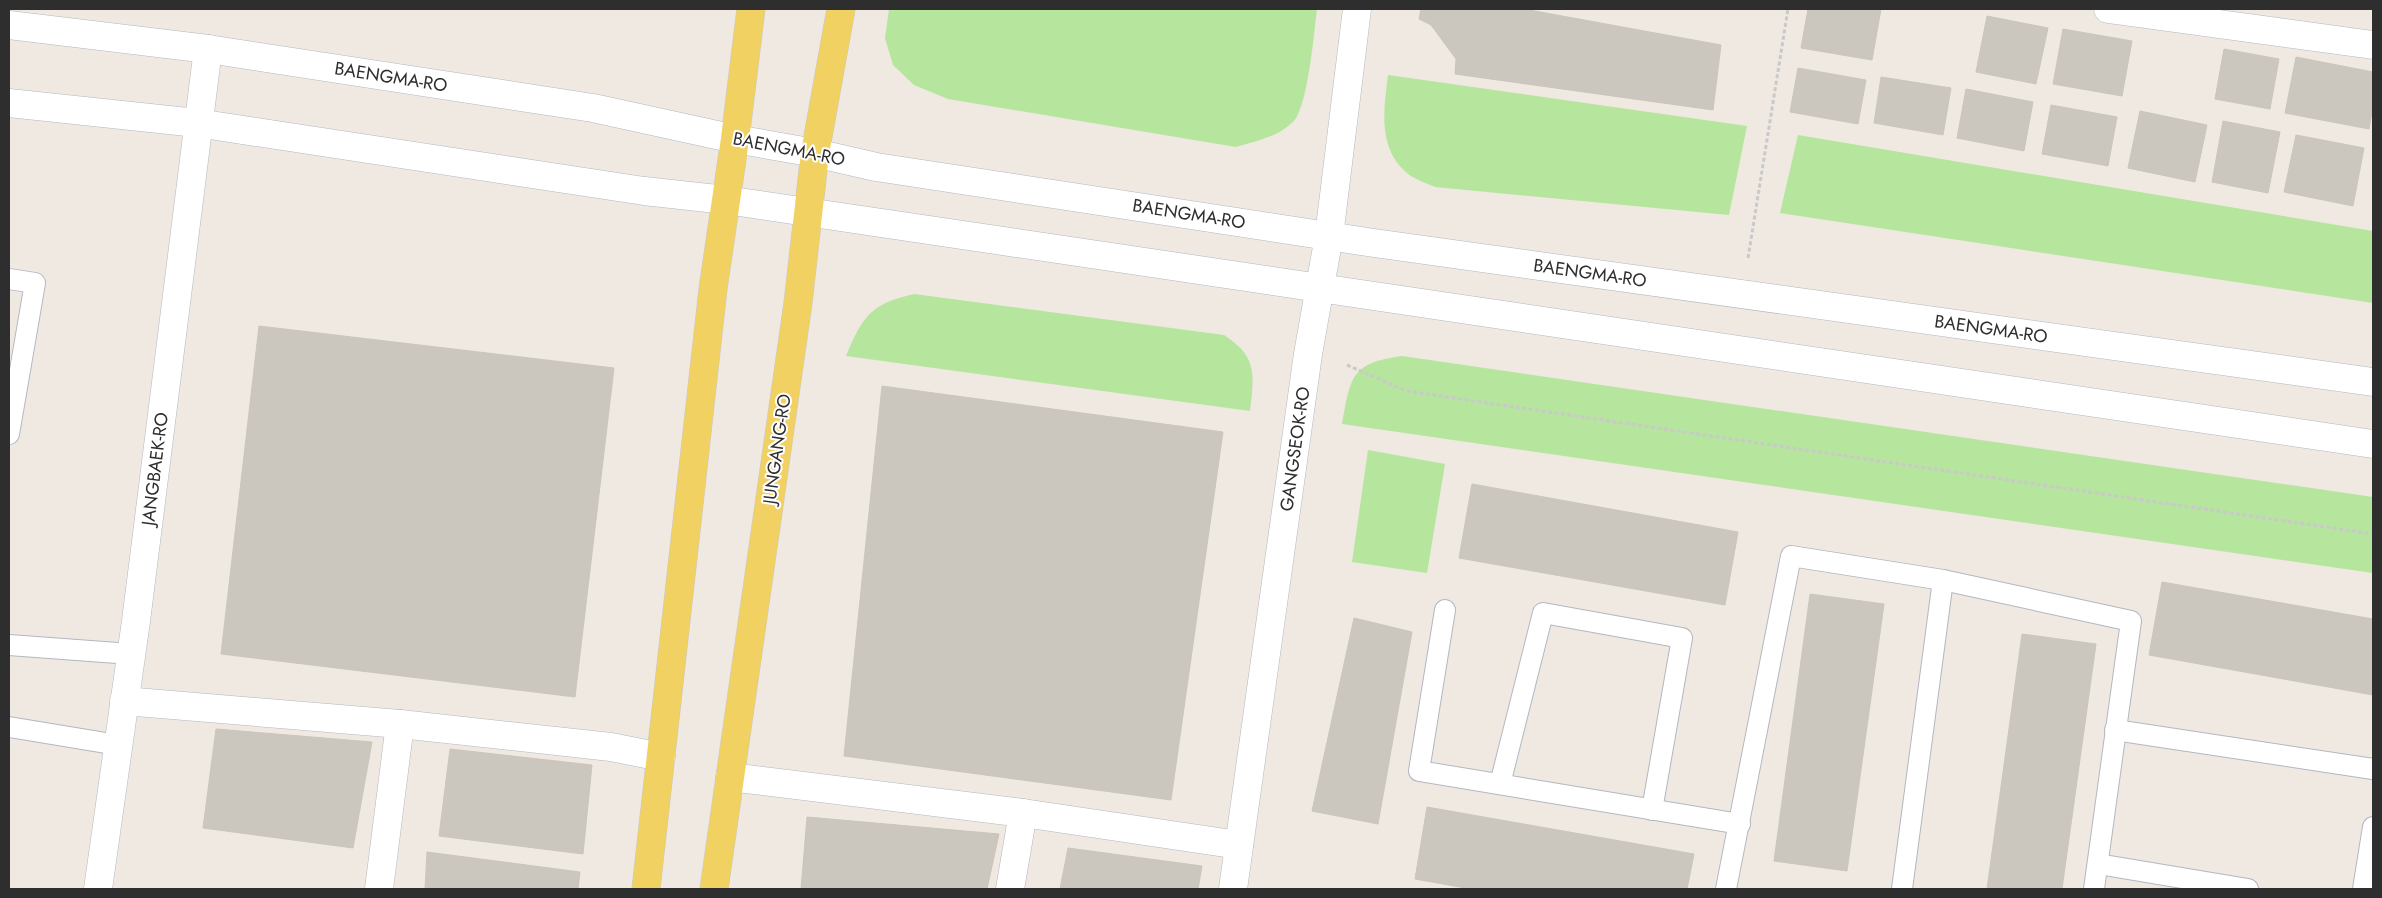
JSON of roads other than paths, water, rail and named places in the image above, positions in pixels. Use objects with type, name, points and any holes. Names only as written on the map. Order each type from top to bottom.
[{"type":"main road","points":[[646,889],[713,289],[735,139],[751,9]]},
{"type":"main road","name":"JUNGANG-RO","points":[[714,889],[798,303],[814,153],[841,9]]},
{"type":"main road","name":"GANGSEOK-RO","points":[[1233,889],[1308,354],[1329,236],[1357,9]]},
{"type":"main road","points":[[2118,9],[2373,45]]},
{"type":"main road","name":"BAENGMA-RO","points":[[9,25],[208,49],[593,108],[735,139],[886,168],[1329,236],[2373,382]]},
{"type":"main road","name":"JANGBAEK-RO","points":[[98,889],[131,654],[197,123],[208,49]]},
{"type":"main road","points":[[9,103],[197,123],[644,190],[726,200],[1321,286],[2373,444]]},
{"type":"main road","points":[[124,701],[400,724],[611,747],[661,757]]},
{"type":"main road","points":[[379,889],[400,724]]},
{"type":"main road","points":[[730,777],[1022,813],[1239,845]]},
{"type":"main road","points":[[1010,889],[1022,813]]},
{"type":"lane","points":[[9,279],[35,283],[9,434]]},
{"type":"lane","points":[[1726,889],[1791,556],[1943,580],[2131,621],[2094,889]]},
{"type":"lane","points":[[1902,889],[1943,580]]},
{"type":"lane","points":[[1445,610],[1419,771],[1740,824]]},
{"type":"lane","points":[[1500,784],[1543,613],[1682,638],[1652,810]]},
{"type":"lane","points":[[9,645],[131,654]]},
{"type":"lane","points":[[9,727],[118,745]]},
{"type":"lane","points":[[2115,730],[2373,770]]},
{"type":"lane","points":[[2363,889],[2373,827]]},
{"type":"lane","points":[[2098,864],[2248,889]]}]
